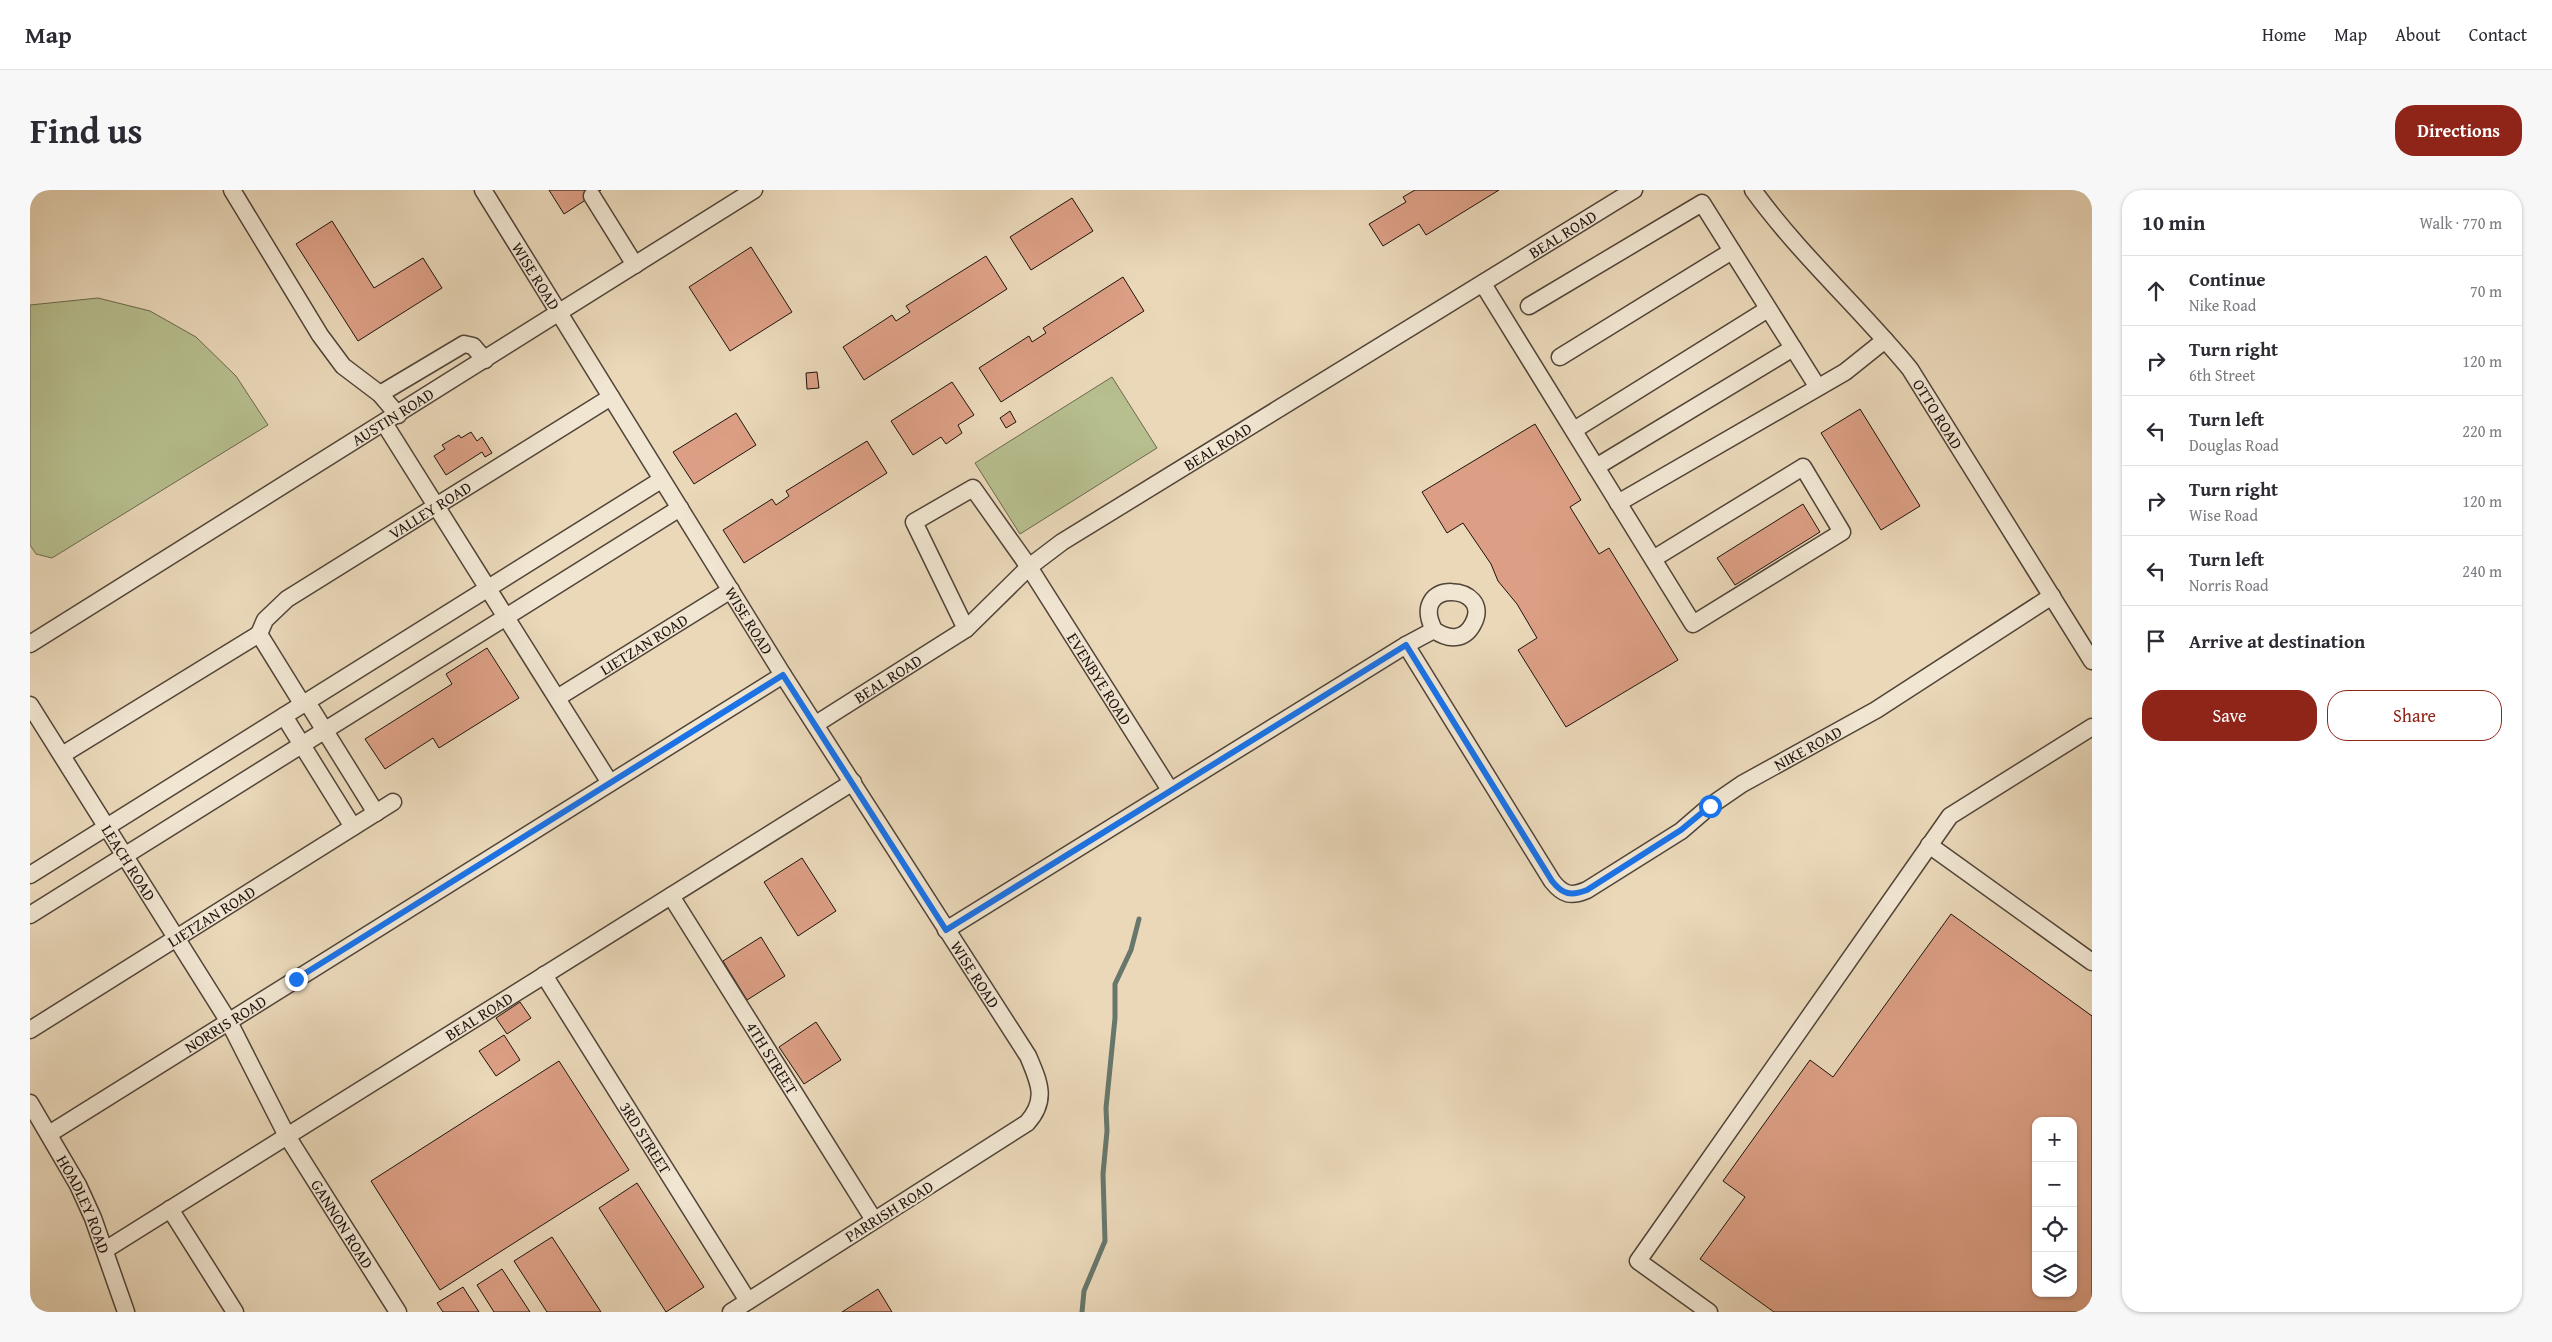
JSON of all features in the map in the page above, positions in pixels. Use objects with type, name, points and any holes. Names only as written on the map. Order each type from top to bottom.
[{"type":"street","points":[[232,190],[320,335],[342,366],[380,394],[437,507],[610,783]]},
{"type":"street","name":"WISE ROAD","points":[[482,190],[783,675],[1028,1056],[1040,1089],[1040,1102]]},
{"type":"street","name":"AUSTIN ROAD","points":[[33,637],[391,419],[754,190]]},
{"type":"street","name":"BEAL ROAD","points":[[816,724],[966,629],[1029,567],[1062,542],[1634,190]]},
{"type":"street","name":"OTTO ROAD","points":[[1753,190],[1798,248],[1910,369],[2092,661]]},
{"type":"street","points":[[592,196],[635,265]]},
{"type":"street","points":[[1529,306],[1702,202],[1817,386]]},
{"type":"street","points":[[1560,356],[1732,251]]},
{"type":"street","points":[[1483,284],[1574,430],[1618,503],[1653,560],[1693,624],[1842,532],[1803,467],[1653,560]]},
{"type":"street","points":[[1574,430],[1768,309]]},
{"type":"street","points":[[1618,503],[1817,386],[1845,372],[1885,340]]},
{"type":"street","points":[[380,394],[464,344],[473,346],[485,360]]},
{"type":"street","points":[[1596,467],[1793,348]]},
{"type":"street","name":"VALLEY ROAD","points":[[259,634],[264,620],[287,599],[611,397]]},
{"type":"street","points":[[30,875],[662,480]]},
{"type":"street","name":"EVENBYE ROAD","points":[[966,629],[914,522],[973,488],[1029,567],[1170,790]]},
{"type":"street","points":[[30,914],[680,508]]},
{"type":"street","name":"LIETZAN ROAD","points":[[557,698],[731,590]]},
{"type":"street","name":"NIKE ROAD","points":[[1406,645],[1552,881],[1565,893],[1575,895],[1587,890],[1681,830],[1710,806],[1742,784],[1876,710],[2052,596]]},
{"type":"street","points":[[946,930],[1170,790],[1406,645],[1434,630]]},
{"type":"street","points":[[62,756],[259,634],[325,730],[376,813]]},
{"type":"street","name":"NORRIS ROAD","points":[[49,1134],[783,675]]},
{"type":"street","name":"LEACH ROAD","points":[[30,705],[229,1022]]},
{"type":"street","points":[[284,716],[353,828]]},
{"type":"street","points":[[1708,1312],[1638,1261],[1929,845],[1957,810],[2092,727]]},
{"type":"street","name":"BEAL ROAD","points":[[105,1250],[853,782]]},
{"type":"street","name":"LIETZAN ROAD","points":[[30,1030],[393,802]]},
{"type":"street","points":[[1929,845],[2092,962]]},
{"type":"street","name":"4TH STREET","points":[[671,896],[874,1220]]},
{"type":"street","name":"3RD STREET","points":[[544,975],[748,1301]]},
{"type":"street","name":"GANNON ROAD","points":[[229,1022],[287,1136],[398,1312]]},
{"type":"street","name":"PARRISH ROAD","points":[[731,1312],[1020,1128],[1035,1114],[1040,1102]]},
{"type":"street","name":"HOADLEY ROAD","points":[[30,1103],[78,1185],[105,1250],[126,1312]]},
{"type":"street","points":[[170,1209],[235,1312]]},
{"type":"green space","points":[[98,298],[150,311],[196,337],[236,376],[268,425],[52,558],[36,554],[30,545],[30,305]]},
{"type":"green space","points":[[1112,377],[1157,448],[1020,534],[975,463]]},
{"type":"building","points":[[549,190],[601,190],[564,214]]},
{"type":"building","points":[[1415,190],[1499,190],[1426,235],[1419,224],[1383,246],[1369,224],[1406,202],[1403,197]]},
{"type":"building","points":[[1072,198],[1093,231],[1031,270],[1010,237]]},
{"type":"building","points":[[332,221],[374,288],[423,258],[442,288],[358,341],[296,244]]},
{"type":"building","points":[[751,247],[792,312],[730,351],[689,287]]},
{"type":"building","points":[[986,256],[1007,289],[864,380],[843,347],[892,315],[896,321],[910,312],[906,306]]},
{"type":"building","points":[[1123,277],[1144,311],[1001,402],[979,368],[1029,336],[1032,342],[1046,333],[1043,328]]},
{"type":"building","points":[[817,372],[819,388],[807,389],[806,373]]},
{"type":"building","points":[[952,382],[974,415],[958,425],[962,433],[946,444],[941,437],[913,455],[891,421]]},
{"type":"building","points":[[1860,409],[1920,506],[1881,530],[1821,433]]},
{"type":"building","points":[[1010,411],[1016,422],[1006,428],[1000,418]]},
{"type":"building","points":[[736,413],[756,445],[694,484],[673,452]]},
{"type":"building","points":[[1535,424],[1581,500],[1570,507],[1599,554],[1609,548],[1678,660],[1566,727],[1518,650],[1537,638],[1517,604],[1498,581],[1491,564],[1463,523],[1447,533],[1422,492]]},
{"type":"building","points":[[471,432],[477,441],[482,437],[492,453],[485,457],[482,452],[446,475],[434,456],[445,449],[442,445],[459,435],[461,438]]},
{"type":"building","points":[[867,441],[887,473],[744,563],[723,530],[772,499],[776,505],[789,496],[786,491]]},
{"type":"building","points":[[1803,504],[1820,532],[1735,585],[1717,558]]},
{"type":"building","points":[[487,648],[519,698],[439,748],[433,738],[385,769],[365,739],[452,684],[446,674]]},
{"type":"building","points":[[802,858],[836,911],[798,936],[764,882]]},
{"type":"building","points":[[1951,914],[2092,1016],[2092,1312],[1774,1312],[1700,1259],[1745,1197],[1723,1181],[1810,1060],[1833,1077]]},
{"type":"building","points":[[761,937],[785,976],[747,1000],[723,961]]},
{"type":"building","points":[[520,1002],[531,1018],[507,1034],[496,1018]]},
{"type":"building","points":[[816,1022],[841,1060],[804,1084],[779,1047]]},
{"type":"building","points":[[504,1035],[520,1060],[496,1076],[479,1051]]},
{"type":"building","points":[[559,1061],[629,1170],[440,1290],[371,1181]]},
{"type":"building","points":[[637,1183],[704,1287],[666,1312],[599,1208]]},
{"type":"building","points":[[552,1237],[601,1312],[547,1312],[514,1261]]},
{"type":"building","points":[[502,1269],[530,1312],[494,1312],[477,1285]]},
{"type":"building","points":[[463,1287],[479,1312],[443,1312],[437,1303]]},
{"type":"building","points":[[878,1289],[892,1312],[842,1312]]},
{"type":"waterway","points":[[1082,1312],[1084,1291],[1105,1241],[1103,1174],[1107,1131],[1106,1108],[1115,1018],[1115,984],[1131,950],[1139,919]]},
{"type":"route","points":[[296,979],[783,675],[946,930],[1406,645],[1552,881],[1558,889],[1565,893],[1575,895],[1587,890],[1681,830],[1710,806]]}]
